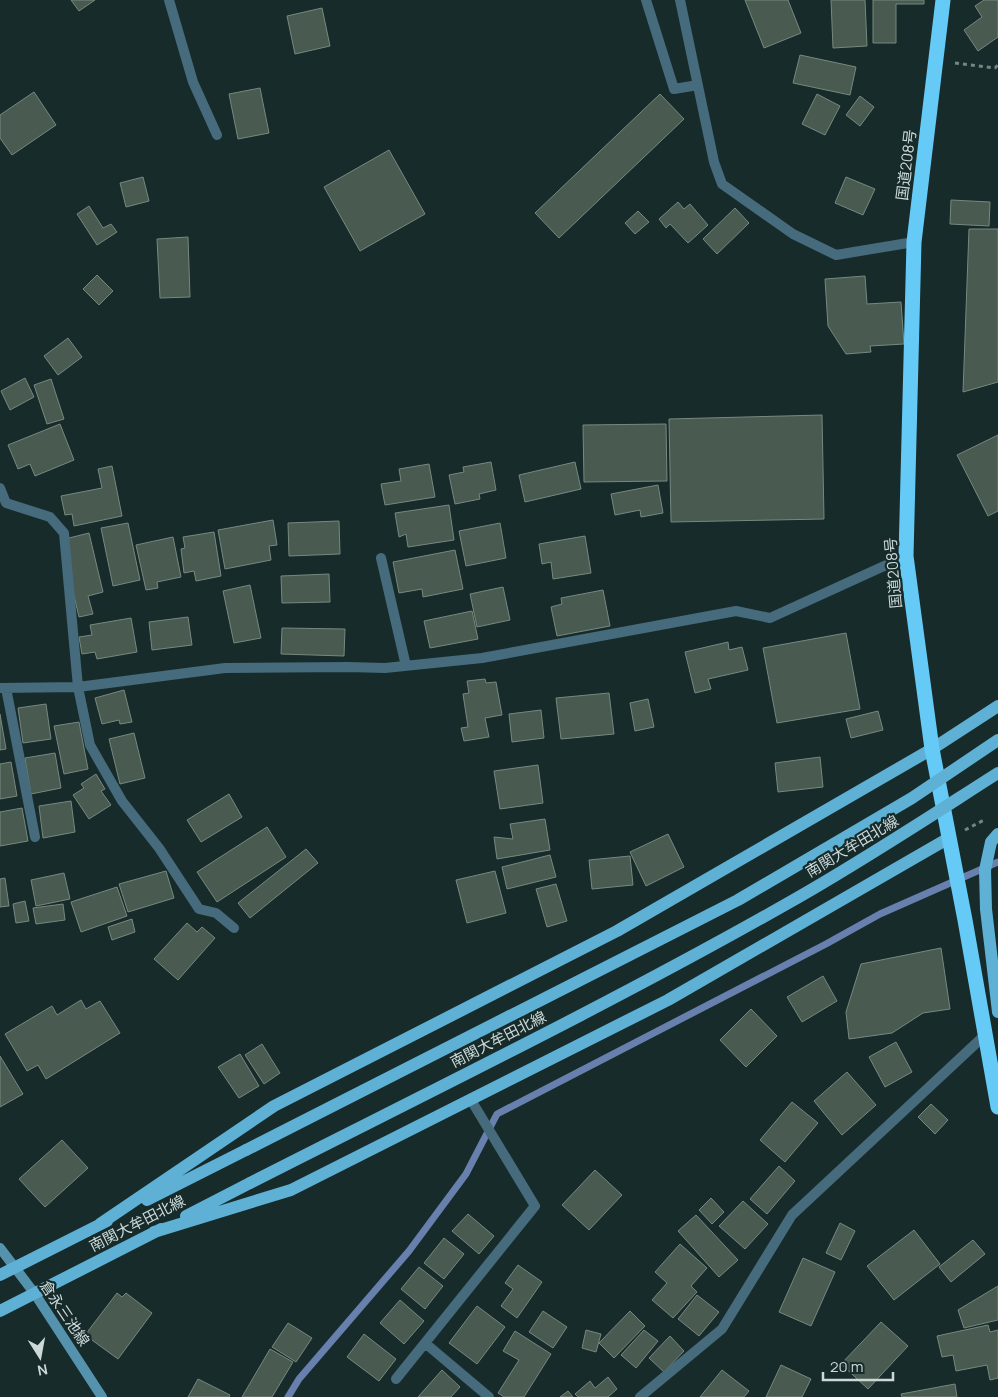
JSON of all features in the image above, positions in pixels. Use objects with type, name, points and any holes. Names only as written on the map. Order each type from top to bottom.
[{"type":"highway","name":"国道208号","points":[[943,0],[914,242],[906,556],[932,749],[998,1107]]},
{"type":"main road","points":[[100,1224],[274,1106],[617,931],[932,749],[998,706]]},
{"type":"main road","name":"南関大牟田北線","points":[[0,1275],[738,900],[912,798],[998,740]]},
{"type":"main road","name":"南関大牟田北線","points":[[0,1312],[603,1004],[791,902],[903,834],[998,773]]},
{"type":"main road","points":[[998,834],[991,842],[985,870],[986,909],[998,1012]]},
{"type":"main road","points":[[154,1232],[291,1190],[668,1000],[949,838]]},
{"type":"main road","name":"倉永三池線","points":[[0,1248],[35,1294],[102,1397]]},
{"type":"street","points":[[169,0],[193,82],[218,135]]},
{"type":"street","points":[[646,0],[674,89],[698,85]]},
{"type":"street","points":[[680,0],[714,162],[722,184],[793,234],[836,256],[914,242]]},
{"type":"street","points":[[0,488],[6,503],[50,518],[64,533],[78,687],[90,745],[122,801],[159,848],[199,909],[216,913],[234,928]]},
{"type":"street","points":[[35,837],[3,688],[78,687],[225,668],[385,668],[482,658],[736,611],[770,618],[906,556]]},
{"type":"street","points":[[381,558],[406,666]]},
{"type":"street","points":[[640,1397],[722,1329],[792,1215],[985,1035]]},
{"type":"street","points":[[396,1379],[535,1206],[471,1100]]},
{"type":"street","points":[[425,1343],[489,1397]]},
{"type":"path","points":[[936,61],[995,68],[998,65]]},
{"type":"path","points":[[949,838],[990,817]]},
{"type":"building","points":[[71,0],[95,0],[79,11]]},
{"type":"building","points":[[745,0],[788,0],[801,33],[764,48]]},
{"type":"building","points":[[831,0],[865,0],[867,46],[833,48]]},
{"type":"building","points":[[873,0],[924,0],[924,4],[896,4],[896,43],[873,43]]},
{"type":"building","points":[[984,0],[998,0],[998,37],[978,51],[964,30],[982,17],[975,6]]},
{"type":"building","points":[[322,8],[330,46],[295,54],[287,16]]},
{"type":"building","points":[[800,55],[856,67],[850,95],[793,83]]},
{"type":"building","points":[[260,88],[269,133],[238,139],[229,94]]},
{"type":"building","points":[[34,92],[56,125],[12,155],[0,138],[0,115]]},
{"type":"building","points":[[660,94],[684,119],[559,238],[535,213]]},
{"type":"building","points":[[817,94],[840,106],[825,135],[802,124]]},
{"type":"building","points":[[860,96],[874,107],[860,126],[846,115]]},
{"type":"building","points":[[389,150],[425,214],[360,251],[324,187]]},
{"type":"building","points":[[143,177],[149,201],[126,207],[120,183]]},
{"type":"building","points":[[846,177],[875,189],[863,215],[835,203]]},
{"type":"building","points":[[951,200],[990,202],[989,226],[950,224]]},
{"type":"building","points":[[678,202],[684,209],[690,204],[708,225],[688,243],[670,224],[666,228],[659,219]]},
{"type":"building","points":[[89,206],[103,228],[111,224],[117,232],[97,245],[77,214]]},
{"type":"building","points":[[735,208],[749,223],[717,254],[703,239]]},
{"type":"building","points":[[638,211],[649,222],[635,234],[625,223]]},
{"type":"building","points":[[969,229],[998,229],[998,382],[963,392]]},
{"type":"building","points":[[188,237],[190,297],[160,298],[157,239]]},
{"type":"building","points":[[97,275],[113,291],[99,305],[83,289]]},
{"type":"building","points":[[865,276],[867,304],[901,302],[904,344],[870,346],[871,352],[846,354],[828,326],[825,279]]},
{"type":"building","points":[[68,338],[82,357],[58,375],[44,356]]},
{"type":"building","points":[[25,378],[34,397],[10,410],[1,391]]},
{"type":"building","points":[[51,379],[64,419],[47,424],[34,385]]},
{"type":"building","points":[[822,415],[824,519],[671,522],[669,419]]},
{"type":"building","points":[[60,424],[74,460],[35,476],[30,464],[18,469],[8,445]]},
{"type":"building","points":[[666,424],[667,481],[584,482],[583,425]]},
{"type":"building","points":[[998,435],[998,511],[988,516],[957,455]]},
{"type":"building","points":[[491,462],[496,490],[479,494],[480,499],[455,504],[449,475],[464,472],[463,467]]},
{"type":"building","points":[[575,462],[581,489],[525,502],[519,475]]},
{"type":"building","points":[[429,464],[435,497],[385,505],[381,484],[401,481],[399,469]]},
{"type":"building","points":[[112,466],[122,516],[74,526],[72,514],[65,515],[61,496],[102,488],[98,469]]},
{"type":"building","points":[[658,485],[663,513],[641,517],[640,510],[615,515],[611,494]]},
{"type":"building","points":[[449,505],[454,540],[408,547],[406,534],[399,537],[395,513]]},
{"type":"building","points":[[273,520],[277,545],[269,546],[271,560],[225,569],[218,530]]},
{"type":"building","points":[[339,521],[340,554],[289,556],[288,523]]},
{"type":"building","points":[[128,523],[140,580],[113,586],[101,528]]},
{"type":"building","points":[[500,523],[506,558],[466,566],[459,531]]},
{"type":"building","points":[[214,532],[221,576],[196,581],[194,571],[184,573],[181,549],[185,548],[183,537]]},
{"type":"building","points":[[89,533],[103,592],[88,596],[93,614],[79,617],[61,540]]},
{"type":"building","points":[[585,536],[591,573],[553,579],[551,562],[542,564],[539,544]]},
{"type":"building","points":[[173,537],[181,577],[157,582],[158,588],[146,590],[136,545]]},
{"type":"building","points":[[455,550],[463,589],[423,597],[422,589],[399,593],[393,562]]},
{"type":"building","points":[[329,574],[330,602],[282,603],[281,576]]},
{"type":"building","points":[[250,585],[261,638],[234,643],[223,591]]},
{"type":"building","points":[[503,587],[510,620],[477,627],[470,594]]},
{"type":"building","points":[[603,590],[610,626],[557,636],[551,607],[562,604],[561,598]]},
{"type":"building","points":[[472,611],[478,639],[430,648],[424,621]]},
{"type":"building","points":[[188,617],[192,645],[152,650],[149,622]]},
{"type":"building","points":[[131,618],[137,652],[97,659],[95,652],[82,654],[79,637],[92,635],[90,625]]},
{"type":"building","points":[[282,628],[345,629],[344,656],[281,654]]},
{"type":"building","points":[[846,633],[860,709],[777,723],[763,648]]},
{"type":"building","points":[[728,642],[729,650],[742,647],[748,670],[708,679],[711,689],[695,693],[685,652]]},
{"type":"building","points":[[485,679],[486,683],[496,682],[502,715],[485,718],[489,737],[464,741],[461,728],[468,727],[463,694],[469,693],[467,681]]},
{"type":"building","points":[[124,690],[132,722],[120,724],[119,720],[102,724],[95,698]]},
{"type":"building","points":[[609,693],[614,734],[561,739],[556,698]]},
{"type":"building","points":[[648,699],[654,727],[635,731],[630,703]]},
{"type":"building","points":[[46,704],[51,739],[23,743],[18,708]]},
{"type":"building","points":[[541,710],[544,738],[512,742],[509,714]]},
{"type":"building","points":[[878,711],[883,730],[851,738],[846,719]]},
{"type":"building","points":[[0,714],[6,749],[0,750]]},
{"type":"building","points":[[79,722],[88,769],[64,774],[54,726]]},
{"type":"building","points":[[134,733],[145,778],[120,784],[109,739]]},
{"type":"building","points":[[55,753],[61,788],[31,794],[25,758]]},
{"type":"building","points":[[820,757],[823,787],[778,792],[775,763]]},
{"type":"building","points":[[11,762],[17,796],[0,799],[0,764]]},
{"type":"building","points":[[538,765],[543,803],[500,809],[494,771]]},
{"type":"building","points":[[96,774],[105,789],[101,791],[111,805],[89,819],[73,795],[84,788],[81,784]]},
{"type":"building","points":[[229,794],[242,817],[201,842],[187,820]]},
{"type":"building","points":[[71,801],[75,832],[43,838],[39,806]]},
{"type":"building","points":[[22,808],[28,841],[0,846],[0,812]]},
{"type":"building","points":[[545,819],[550,850],[497,859],[494,837],[513,839],[510,824]]},
{"type":"building","points":[[267,827],[286,857],[217,902],[197,872]]},
{"type":"building","points":[[668,834],[684,867],[646,886],[630,852]]},
{"type":"building","points":[[306,849],[318,863],[250,918],[238,903]]},
{"type":"building","points":[[550,855],[556,877],[507,889],[502,867]]},
{"type":"building","points":[[630,856],[633,885],[592,889],[589,860]]},
{"type":"building","points":[[166,871],[174,898],[128,912],[119,884]]},
{"type":"building","points":[[495,871],[506,913],[467,923],[456,880]]},
{"type":"building","points":[[64,873],[70,899],[36,906],[31,880]]},
{"type":"building","points":[[5,878],[9,906],[0,907],[0,879]]},
{"type":"building","points":[[556,884],[567,921],[547,927],[536,889]]},
{"type":"building","points":[[117,887],[127,916],[81,932],[71,902]]},
{"type":"building","points":[[25,901],[29,921],[16,923],[13,904]]},
{"type":"building","points":[[63,904],[65,920],[36,924],[33,908]]},
{"type":"building","points":[[132,919],[135,932],[112,940],[108,927]]},
{"type":"building","points":[[187,923],[197,932],[202,927],[215,938],[178,980],[154,959]]},
{"type":"building","points":[[941,948],[950,1009],[923,1013],[892,1033],[849,1039],[846,1012],[861,964]]},
{"type":"building","points":[[823,976],[837,1001],[802,1022],[787,997]]},
{"type":"building","points":[[81,1000],[86,1009],[100,1001],[120,1033],[46,1079],[38,1065],[27,1071],[5,1034],[52,1006],[57,1015]]},
{"type":"building","points":[[751,1009],[777,1036],[746,1067],[720,1040]]},
{"type":"building","points":[[896,1042],[912,1072],[885,1087],[869,1057]]},
{"type":"building","points":[[262,1044],[280,1073],[264,1084],[245,1055]]},
{"type":"building","points":[[240,1054],[259,1086],[239,1098],[218,1067]]},
{"type":"building","points":[[0,1056],[23,1094],[0,1107]]},
{"type":"building","points":[[847,1072],[876,1105],[842,1135],[814,1101]]},
{"type":"building","points":[[792,1102],[818,1123],[785,1162],[760,1140]]},
{"type":"building","points":[[931,1104],[948,1120],[935,1134],[918,1117]]},
{"type":"building","points":[[62,1140],[88,1168],[45,1207],[19,1179]]},
{"type":"building","points":[[779,1166],[795,1181],[767,1214],[750,1199]]},
{"type":"building","points":[[595,1170],[622,1195],[589,1230],[562,1205]]},
{"type":"building","points":[[711,1198],[724,1212],[712,1224],[699,1210]]},
{"type":"building","points":[[743,1201],[768,1224],[745,1249],[719,1226]]},
{"type":"building","points":[[468,1214],[494,1236],[479,1254],[452,1231]]},
{"type":"building","points":[[696,1215],[738,1260],[719,1277],[678,1231]]},
{"type":"building","points":[[840,1223],[855,1231],[841,1260],[826,1253]]},
{"type":"building","points":[[914,1230],[940,1264],[894,1300],[867,1266]]},
{"type":"building","points":[[444,1238],[464,1254],[444,1279],[424,1263]]},
{"type":"building","points":[[973,1240],[985,1254],[951,1282],[939,1267]]},
{"type":"building","points":[[680,1244],[707,1268],[691,1286],[697,1292],[673,1318],[652,1300],[667,1283],[655,1272]]},
{"type":"building","points":[[803,1258],[835,1272],[811,1326],[779,1312]]},
{"type":"building","points":[[518,1265],[542,1282],[517,1318],[501,1306],[513,1289],[505,1283]]},
{"type":"building","points":[[419,1267],[443,1286],[425,1309],[401,1289]]},
{"type":"building","points":[[998,1286],[998,1320],[964,1328],[958,1310]]},
{"type":"building","points":[[117,1293],[122,1297],[126,1293],[152,1313],[118,1359],[85,1335]]},
{"type":"building","points":[[697,1295],[719,1312],[699,1336],[678,1319]]},
{"type":"building","points":[[400,1300],[424,1321],[404,1344],[380,1323]]},
{"type":"building","points":[[477,1306],[505,1327],[477,1364],[449,1343]]},
{"type":"building","points":[[543,1311],[567,1327],[553,1348],[529,1332]]},
{"type":"building","points":[[630,1311],[645,1326],[614,1358],[599,1343]]},
{"type":"building","points":[[881,1322],[908,1346],[868,1389],[841,1364]]},
{"type":"building","points":[[288,1323],[312,1338],[296,1362],[272,1347]]},
{"type":"building","points":[[988,1325],[990,1332],[998,1330],[998,1378],[990,1380],[987,1365],[956,1371],[953,1355],[942,1357],[937,1336]]},
{"type":"building","points":[[586,1330],[601,1334],[596,1352],[582,1348]]},
{"type":"building","points":[[644,1330],[658,1341],[636,1368],[621,1355]]},
{"type":"building","points":[[515,1331],[551,1354],[524,1397],[504,1397],[498,1393],[519,1360],[503,1351]]},
{"type":"building","points":[[364,1334],[396,1359],[379,1381],[347,1357]]},
{"type":"building","points":[[670,1336],[684,1351],[664,1372],[649,1358]]},
{"type":"building","points":[[270,1349],[293,1362],[272,1397],[242,1397]]},
{"type":"building","points":[[781,1365],[811,1379],[802,1397],[766,1397]]},
{"type":"building","points":[[442,1370],[460,1387],[451,1397],[418,1397]]},
{"type":"building","points":[[722,1370],[749,1391],[744,1397],[700,1397]]},
{"type":"building","points":[[608,1377],[617,1389],[608,1397],[578,1397],[575,1394],[590,1381],[595,1388]]},
{"type":"building","points":[[198,1379],[230,1395],[229,1397],[188,1397]]},
{"type":"building","points":[[955,1384],[957,1397],[902,1397],[901,1394]]},
{"type":"building","points":[[568,1391],[573,1397],[560,1397]]},
{"type":"waterway","points":[[288,1397],[299,1379],[409,1251],[466,1174],[497,1114],[826,944],[880,914],[998,862]]}]
